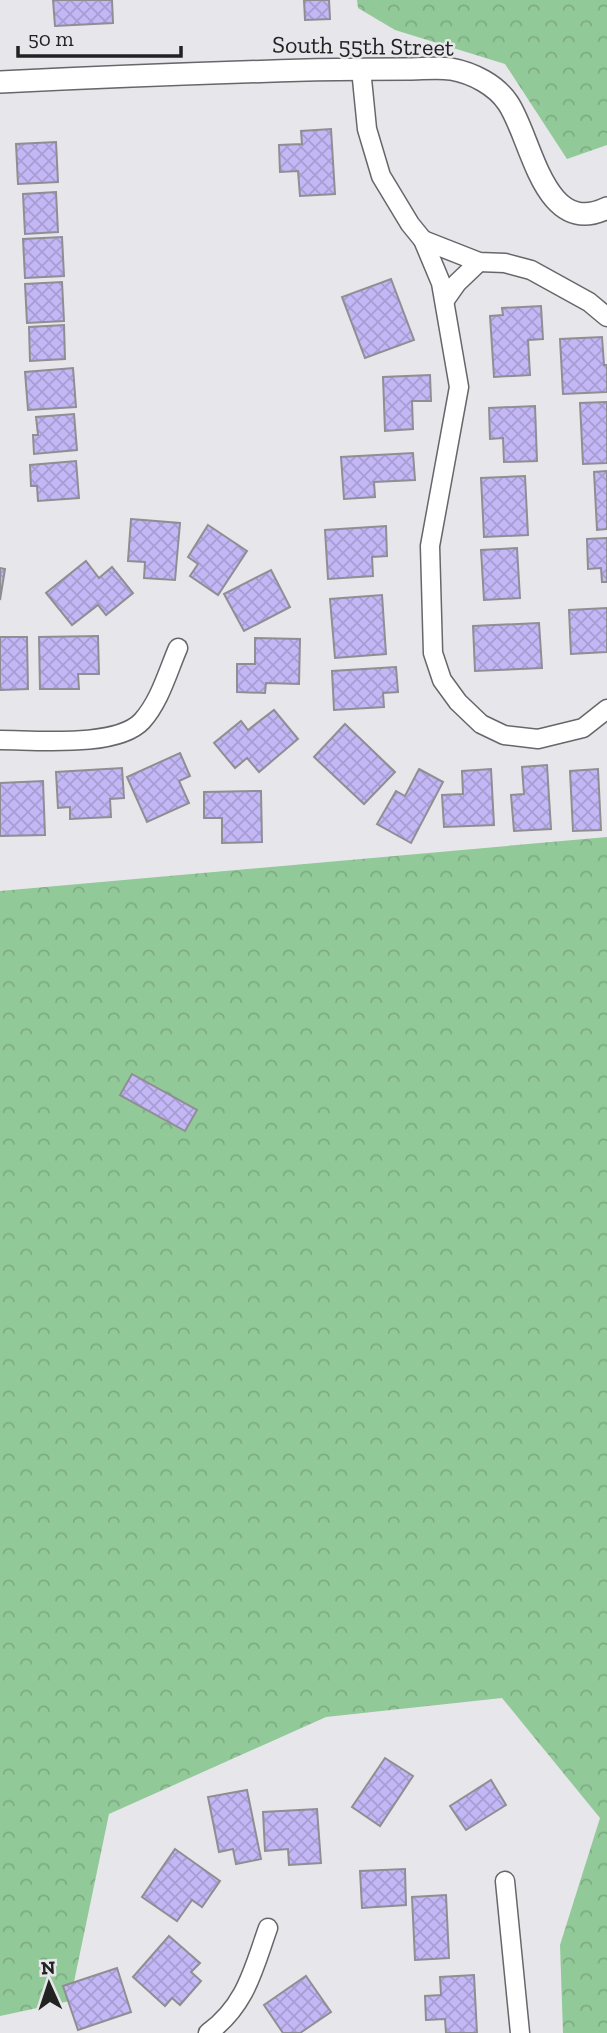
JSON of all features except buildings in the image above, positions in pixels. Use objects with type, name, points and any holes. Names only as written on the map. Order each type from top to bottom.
[{"type":"street","points":[[361,69],[367,129],[381,176],[423,240],[441,283],[459,387],[430,546],[433,653],[442,680],[458,702],[481,724],[504,735],[538,739],[583,728],[607,709]]},
{"type":"street","name":"South 55th Street","points":[[0,82],[154,74],[451,69],[493,86],[509,104],[546,188],[559,203],[576,213],[597,213],[607,208]]},
{"type":"street","points":[[423,240],[478,262],[505,263],[531,270],[589,302],[607,317]]},
{"type":"street","points":[[445,300],[478,262]]},
{"type":"street","points":[[0,740],[94,739],[120,735],[141,722],[157,698],[178,648]]},
{"type":"street","points":[[505,1881],[520,2033]]},
{"type":"street","points":[[208,2033],[223,2022],[246,1992],[268,1928]]},
{"type":"green space","points":[[357,0],[607,0],[607,145],[567,159],[505,64],[395,30],[358,8]]},
{"type":"green space","points":[[607,837],[607,2033],[563,2033],[560,1945],[600,1818],[502,1698],[326,1717],[109,1814],[70,2001],[0,2016],[0,891]]}]
